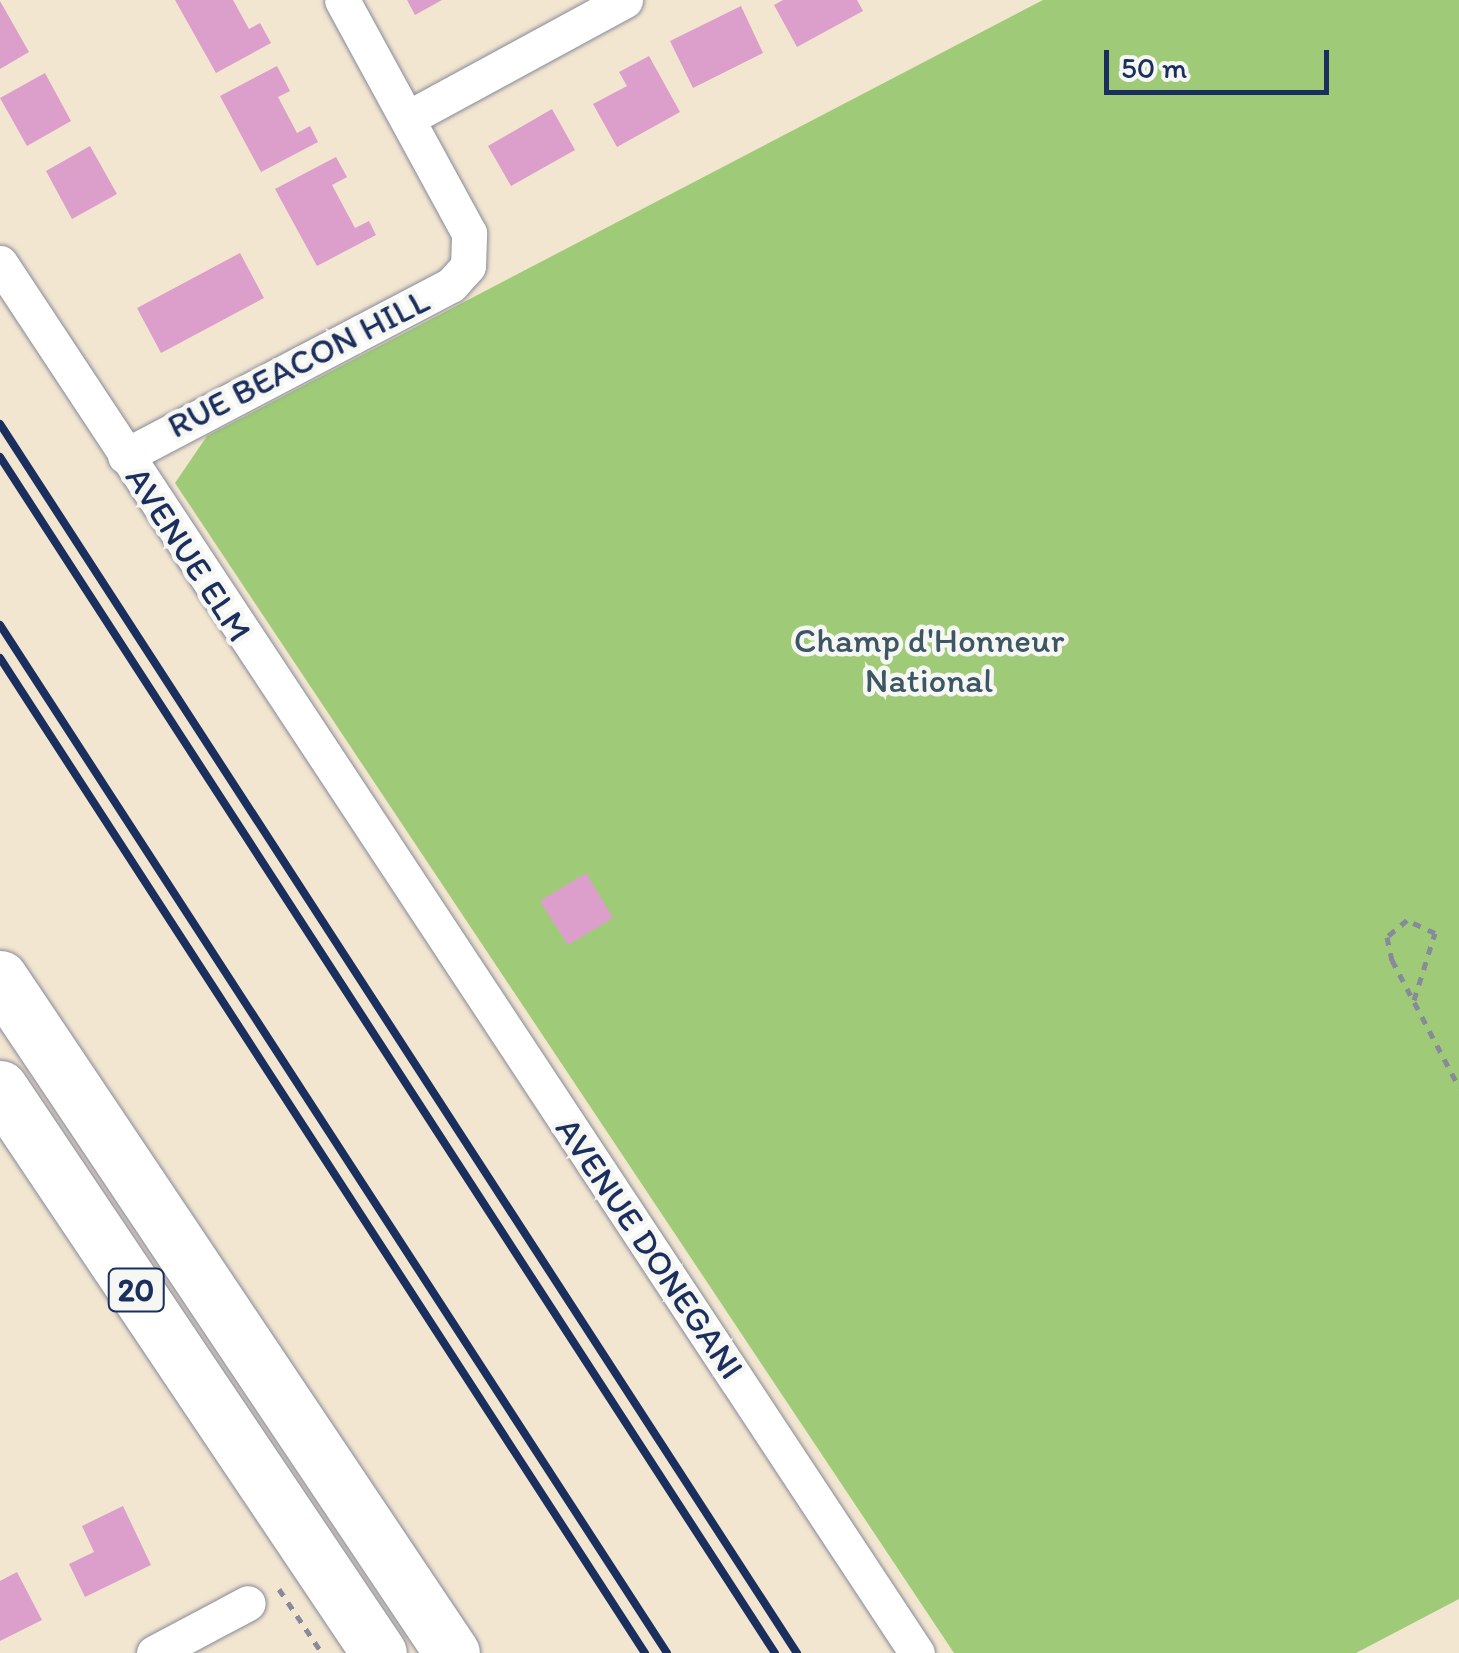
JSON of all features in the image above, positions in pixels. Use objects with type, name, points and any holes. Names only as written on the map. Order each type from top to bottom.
[{"type":"highway","name":"20","points":[[0,978],[452,1653]]},
{"type":"highway","name":"20","points":[[0,1088],[378,1653]]},
{"type":"street","points":[[342,0],[408,118],[625,0]]},
{"type":"street","name":"RUE BEACON HILL","points":[[125,456],[451,285],[468,266],[469,234],[408,118]]},
{"type":"street","name":"AVENUE ELM","points":[[0,263],[378,846]]},
{"type":"street","name":"AVENUE DONEGANI","points":[[378,846],[917,1653]]},
{"type":"street","points":[[154,1653],[256,1592]]},
{"type":"path","points":[[1414,1000],[1435,934],[1424,921],[1407,920],[1388,937],[1414,1000],[1459,1087]]},
{"type":"path","points":[[256,1592],[322,1653]]},
{"type":"green space","name":"Champ d'Honneur National","points":[[1043,0],[1459,0],[1459,1599],[1356,1653],[954,1653],[175,483],[207,436]]},
{"type":"building","points":[[175,0],[233,0],[249,29],[260,23],[271,43],[216,73]]},
{"type":"building","points":[[407,0],[442,0],[415,15]]},
{"type":"building","points":[[783,0],[857,0],[863,11],[797,47],[774,5]]},
{"type":"building","points":[[0,1],[29,52],[0,69]]},
{"type":"building","points":[[741,6],[763,53],[693,88],[670,41]]},
{"type":"building","points":[[649,56],[680,112],[617,147],[593,104],[627,86],[619,72]]},
{"type":"building","points":[[277,66],[290,91],[278,97],[297,133],[310,126],[318,142],[261,172],[220,96]]},
{"type":"building","points":[[45,73],[71,121],[27,146],[0,98]]},
{"type":"building","points":[[552,109],[575,150],[511,186],[488,146]]},
{"type":"building","points":[[90,146],[117,194],[72,219],[46,171]]},
{"type":"building","points":[[336,157],[347,177],[332,185],[355,228],[369,221],[376,235],[317,266],[275,189]]},
{"type":"building","points":[[240,253],[264,298],[161,353],[137,308]]},
{"type":"building","points":[[586,873],[613,918],[568,945],[540,901]]},
{"type":"building","points":[[123,1506],[151,1565],[85,1597],[69,1564],[94,1552],[82,1526]]},
{"type":"building","points":[[17,1572],[42,1620],[0,1641],[0,1581]]},
{"type":"railway","points":[[0,424],[797,1653]]},
{"type":"railway","points":[[0,457],[775,1653]]},
{"type":"railway","points":[[0,625],[667,1653]]},
{"type":"railway","points":[[0,658],[645,1653]]}]
